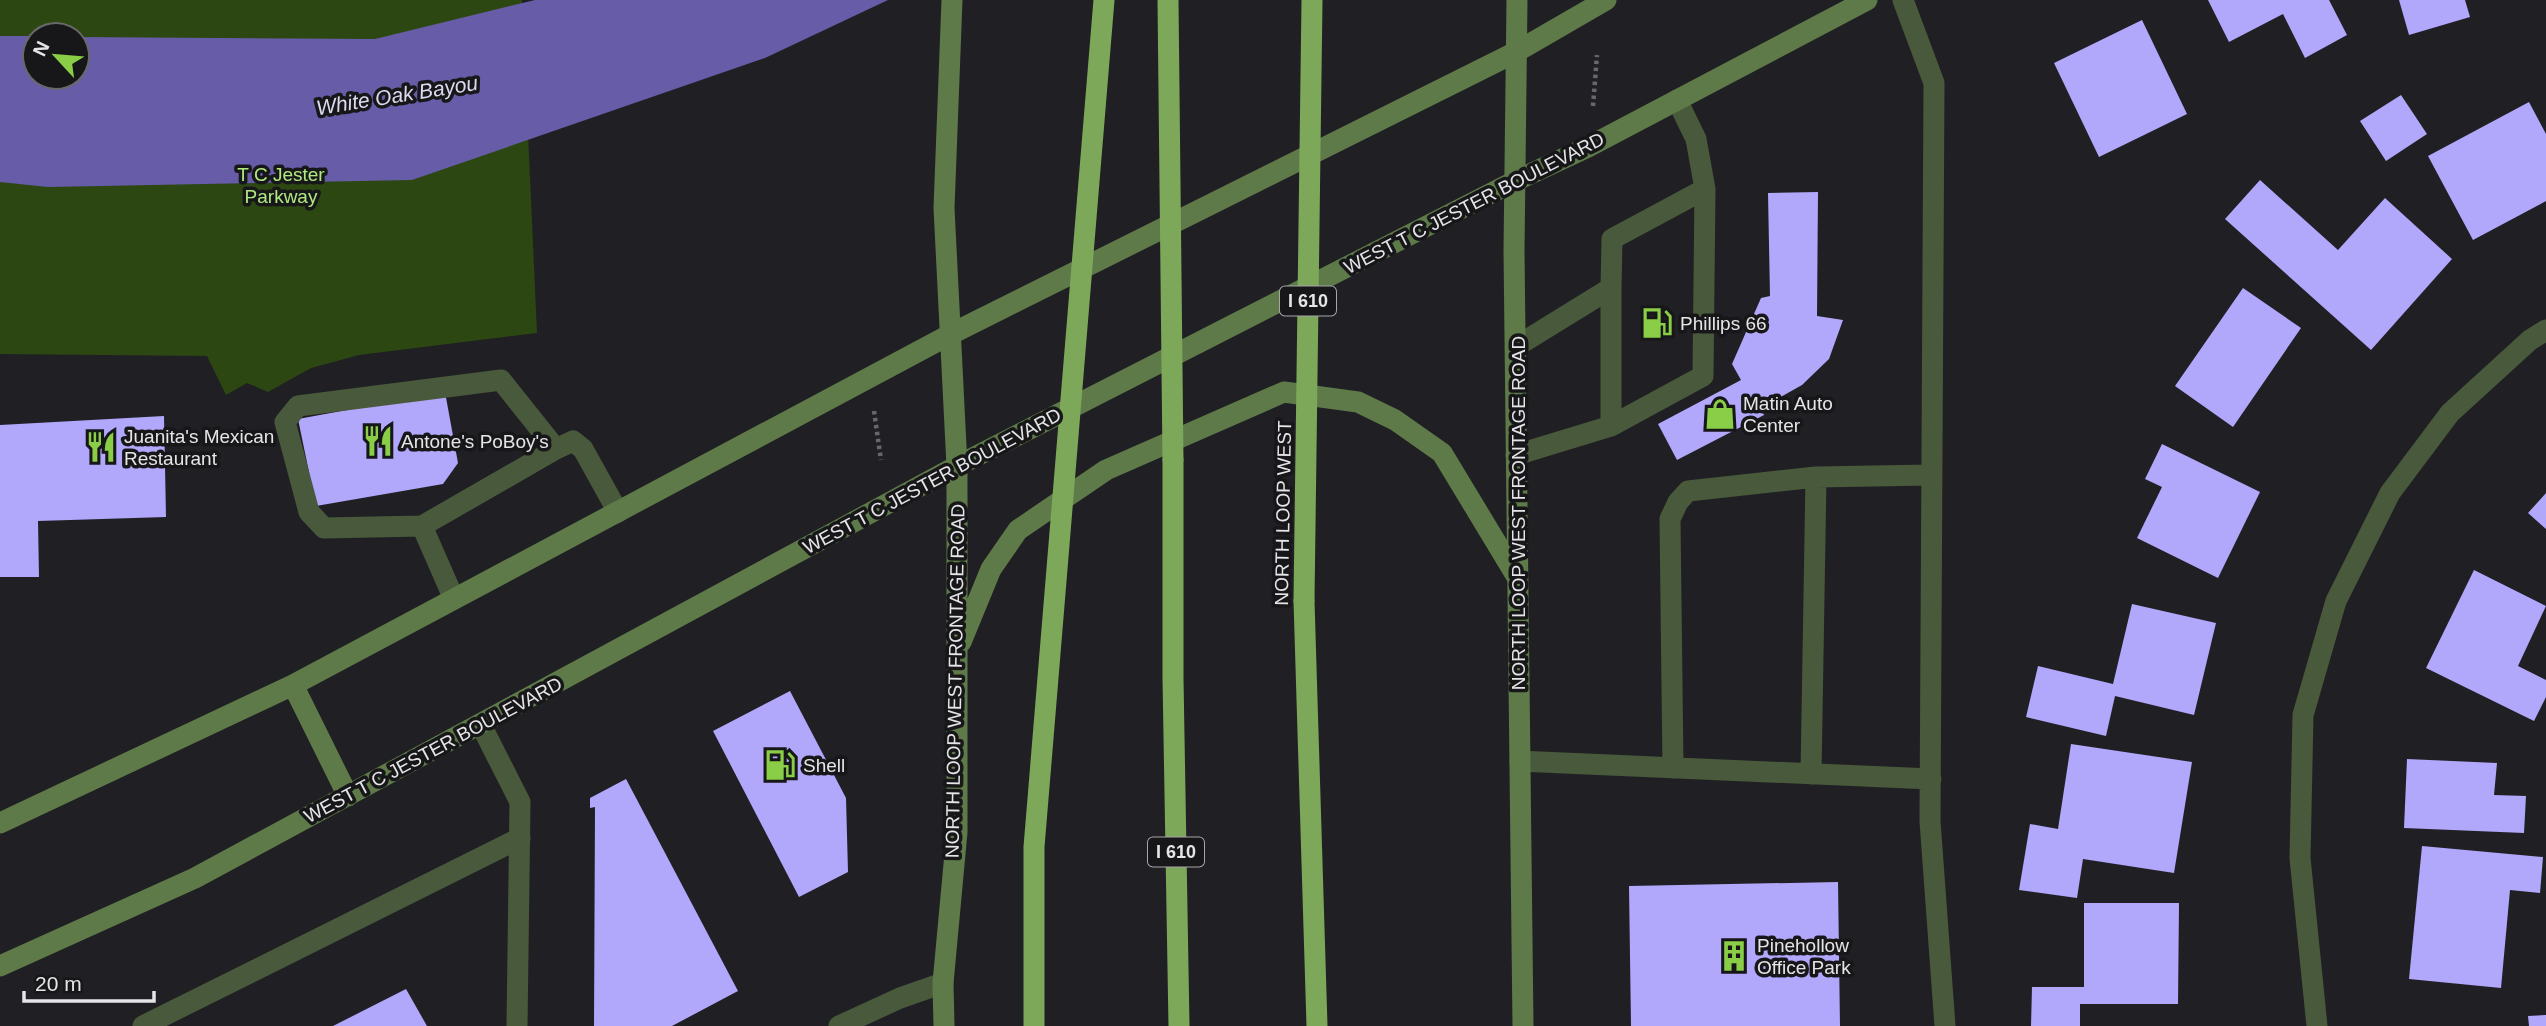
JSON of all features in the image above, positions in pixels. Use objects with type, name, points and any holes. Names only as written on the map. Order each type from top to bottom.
[{"type":"highway","points":[[1034,1026],[1034,847],[1104,0]]},
{"type":"highway","name":"I 610","points":[[1168,0],[1173,678],[1179,1026]]},
{"type":"highway","name":"NORTH LOOP WEST","points":[[1312,0],[1304,601],[1317,1026]]},
{"type":"main road","name":"NORTH LOOP WEST FRONTAGE ROAD","points":[[944,1026],[943,984],[957,832],[957,466],[944,208],[952,0]]},
{"type":"main road","name":"NORTH LOOP WEST FRONTAGE ROAD","points":[[1517,0],[1515,181],[1523,1026]]},
{"type":"main road","points":[[0,822],[293,685],[951,334],[1516,52],[1606,0]]},
{"type":"main road","name":"WEST T C JESTER BOULEVARD","points":[[0,966],[195,878],[957,466],[1515,181],[1588,147],[1867,0]]},
{"type":"main road","points":[[957,650],[991,569],[1017,530],[1106,470],[1284,392],[1358,402],[1395,420],[1442,453],[1518,578]]},
{"type":"main road","points":[[293,685],[348,796]]},
{"type":"street","points":[[1903,0],[1934,83],[1930,821],[1945,1026]]},
{"type":"street","points":[[1517,455],[1611,426],[1703,376],[1705,189],[1696,139],[1677,100]]},
{"type":"street","points":[[1611,426],[1612,239],[1705,189]]},
{"type":"street","points":[[1517,346],[1611,288]]},
{"type":"street","points":[[2317,1026],[2300,858],[2303,715],[2336,601],[2390,493],[2450,413],[2530,340],[2546,330]]},
{"type":"street","points":[[556,449],[501,380],[298,406],[285,422],[309,512],[324,528],[422,527],[573,441],[583,449],[618,512]]},
{"type":"street","points":[[1673,768],[1670,519],[1678,502],[1688,491],[1816,477],[1931,475]]},
{"type":"street","points":[[1811,774],[1816,477]]},
{"type":"street","points":[[422,527],[454,599]]},
{"type":"street","points":[[481,725],[520,802],[517,1026]]},
{"type":"street","points":[[1520,761],[1931,779]]},
{"type":"street","points":[[143,1026],[520,838]]},
{"type":"street","points":[[839,1026],[900,998],[943,984]]},
{"type":"path","points":[[1592,114],[1597,55]]},
{"type":"path","points":[[874,407],[881,460]]},
{"type":"green space","name":"T C Jester Parkway","points":[[0,0],[522,0],[537,333],[359,355],[311,368],[268,392],[247,383],[226,395],[207,356],[0,354]]},
{"type":"water","name":"White Oak Bayou","points":[[535,0],[888,0],[765,58],[412,180],[48,187],[0,182],[0,36],[21,36],[21,91],[91,91],[91,37],[375,39]]},
{"type":"building","points":[[2208,0],[2329,0],[2347,35],[2305,58],[2283,14],[2229,42]]},
{"type":"building","points":[[2399,0],[2465,0],[2470,17],[2409,35]]},
{"type":"building","points":[[2142,20],[2187,114],[2099,157],[2054,63]]},
{"type":"building","points":[[2401,95],[2427,134],[2386,161],[2360,121]]},
{"type":"building","points":[[2529,102],[2546,134],[2546,201],[2473,240],[2428,156]]},
{"type":"building","points":[[2260,180],[2338,250],[2385,198],[2452,259],[2371,350],[2225,219]]},
{"type":"building","points":[[1818,192],[1817,316],[1843,320],[1829,359],[1802,385],[1761,408],[1764,415],[1677,460],[1658,424],[1741,380],[1732,364],[1761,298],[1770,296],[1768,193]]},
{"type":"building","points":[[2243,288],[2301,328],[2233,427],[2175,386]]},
{"type":"building","name":"Antone's PoBoy's","points":[[445,392],[458,463],[443,484],[316,506],[298,419]]},
{"type":"building","name":"Juanita's Mexican Restaurant","points":[[164,416],[166,517],[38,521],[39,577],[0,577],[0,425]]},
{"type":"building","points":[[2162,444],[2260,492],[2218,578],[2137,538],[2162,487],[2145,479]]},
{"type":"building","points":[[2546,493],[2546,529],[2528,513]]},
{"type":"building","points":[[2474,570],[2546,606],[2518,666],[2546,680],[2546,697],[2534,721],[2426,668]]},
{"type":"building","points":[[2132,604],[2216,623],[2194,715],[2115,696],[2106,736],[2026,717],[2038,666],[2113,684]]},
{"type":"building","name":"Shell","points":[[790,691],[846,798],[848,872],[799,897],[713,731]]},
{"type":"building","points":[[2071,744],[2192,762],[2174,873],[2083,859],[2077,898],[2019,890],[2030,824],[2058,829]]},
{"type":"building","points":[[2407,759],[2497,763],[2494,795],[2526,796],[2524,833],[2404,828]]},
{"type":"building","points":[[626,779],[738,991],[672,1026],[594,1026],[595,807],[590,808],[590,798]]},
{"type":"building","points":[[2422,846],[2543,857],[2540,893],[2510,890],[2501,988],[2409,979]]},
{"type":"building","name":"Pinehollow Office Park","points":[[1838,882],[1840,1026],[1631,1026],[1629,886]]},
{"type":"building","points":[[2084,903],[2179,903],[2178,1004],[2080,1004],[2080,1026],[2031,1026],[2032,987],[2084,987]]},
{"type":"building","points":[[406,989],[427,1026],[333,1026]]},
{"type":"building","points":[[2546,1015],[2546,1026],[2529,1026],[2528,1016]]},
{"type":"place","name":"Phillips 66","points":[[1657,323]]},
{"type":"place","name":"Matin Auto Center","points":[[1720,414]]},
{"type":"place","name":"Antone's PoBoy's","points":[[378,441]]},
{"type":"place","name":"Juanita's Mexican Restaurant","points":[[101,447]]},
{"type":"place","name":"Shell","points":[[780,765]]},
{"type":"place","name":"Pinehollow Office Park","points":[[1734,956]]}]
